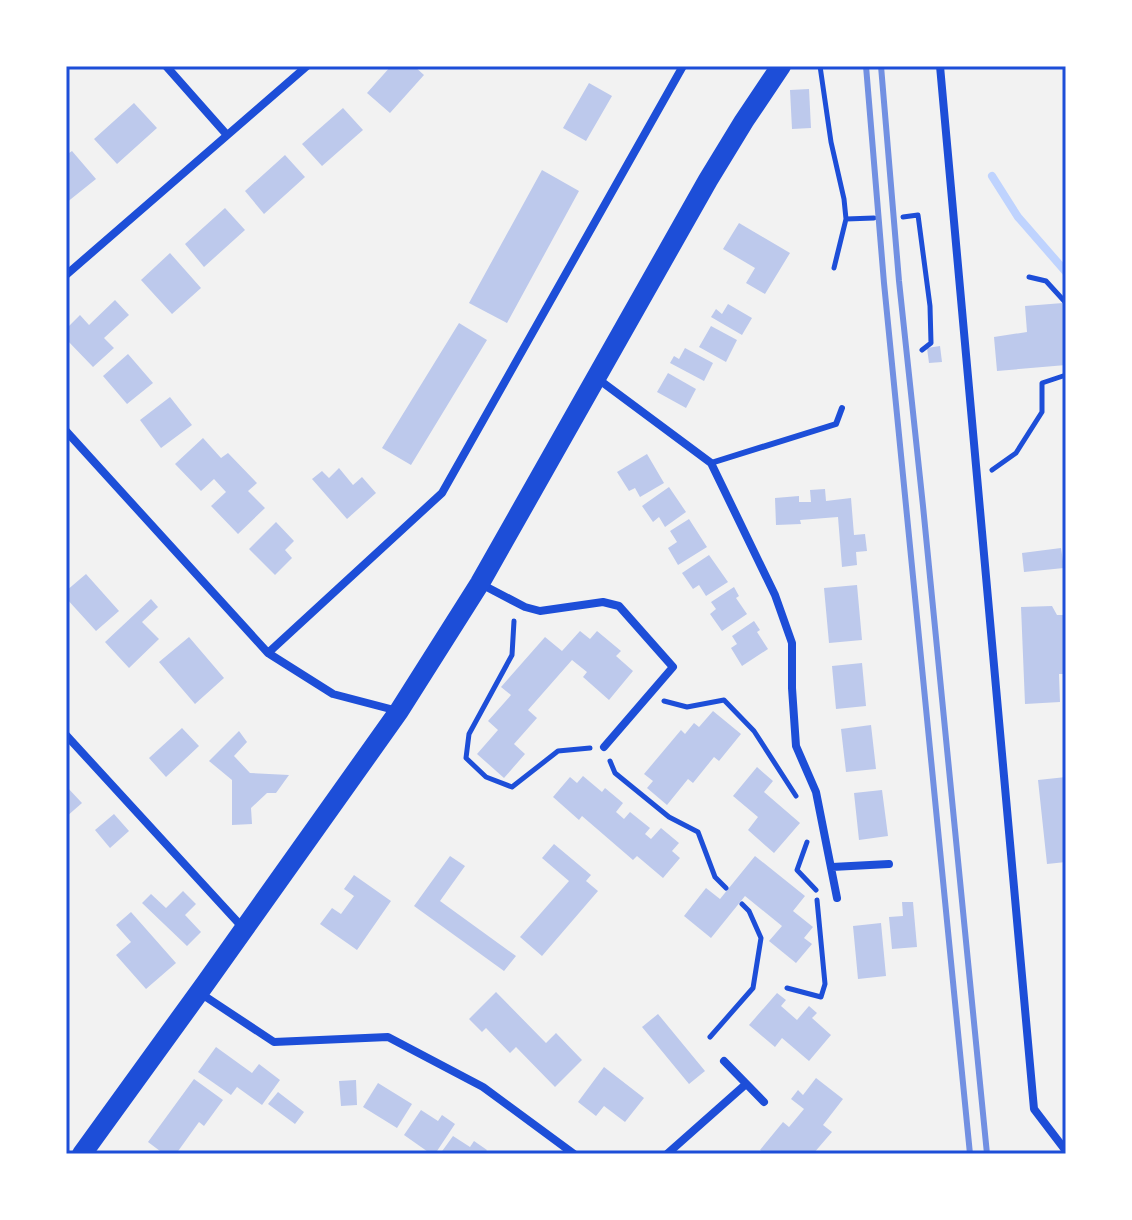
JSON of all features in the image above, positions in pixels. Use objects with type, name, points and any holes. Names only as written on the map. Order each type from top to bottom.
[{"type":"main road","points":[[82,1154],[399,711],[480,583],[708,180],[781,66]]},
{"type":"street","points":[[166,66],[227,135]]},
{"type":"street","points":[[66,275],[307,66]]},
{"type":"street","points":[[268,653],[442,493],[683,66]]},
{"type":"street","points":[[940,66],[1034,1109],[1066,1151]]},
{"type":"street","points":[[597,379],[711,463],[775,595],[792,643],[796,746],[816,792],[837,898]]},
{"type":"street","points":[[66,431],[268,653],[333,694],[399,711]]},
{"type":"street","points":[[480,583],[515,602],[540,611],[603,602],[619,606],[673,667],[604,747]]},
{"type":"street","points":[[66,735],[244,930]]},
{"type":"street","points":[[832,867],[889,864]]},
{"type":"street","points":[[199,993],[274,1042],[388,1037],[483,1087],[574,1154]]},
{"type":"street","points":[[724,1061],[764,1102]]},
{"type":"street","points":[[667,1154],[746,1084]]},
{"type":"lane","points":[[711,463],[836,424],[842,408]]},
{"type":"path","points":[[820,66],[846,219],[834,268]]},
{"type":"path","points":[[903,217],[918,215],[930,306],[931,343],[922,350]]},
{"type":"path","points":[[846,219],[874,218]]},
{"type":"path","points":[[1029,277],[1046,281],[1066,303]]},
{"type":"path","points":[[978,479],[1016,453],[1042,412],[1042,383],[1066,375]]},
{"type":"path","points":[[515,602],[512,655],[469,734],[466,758],[486,777],[512,787],[558,751],[604,747],[615,773],[669,817],[698,832],[715,877],[726,888]]},
{"type":"path","points":[[648,697],[687,707],[724,700],[754,731],[802,804]]},
{"type":"path","points":[[787,988],[821,997],[825,984],[816,889],[797,870],[811,830]]},
{"type":"path","points":[[710,1037],[753,988],[761,938],[749,911],[742,904]]},
{"type":"building","points":[[391,66],[414,66],[424,75],[390,113],[367,93]]},
{"type":"building","points":[[589,83],[612,96],[586,141],[563,128]]},
{"type":"building","points":[[809,89],[811,128],[792,129],[790,90]]},
{"type":"building","points":[[134,103],[157,128],[117,164],[94,139]]},
{"type":"building","points":[[343,108],[363,130],[322,166],[302,144]]},
{"type":"building","points":[[72,151],[96,179],[66,203],[66,155]]},
{"type":"building","points":[[285,155],[305,177],[264,214],[245,191]]},
{"type":"building","points":[[542,170],[579,191],[507,323],[469,303]]},
{"type":"building","points":[[225,208],[245,230],[204,267],[185,244]]},
{"type":"building","points":[[739,223],[790,253],[765,294],[746,283],[755,268],[723,249]]},
{"type":"building","points":[[170,253],[201,288],[172,314],[141,280]]},
{"type":"building","points":[[115,300],[129,315],[104,338],[114,348],[93,367],[66,339],[66,329],[80,315],[89,325]]},
{"type":"building","points":[[1063,303],[1066,365],[997,371],[994,337],[1027,332],[1025,306]]},
{"type":"building","points":[[728,304],[752,318],[742,335],[711,317],[716,309],[722,314]]},
{"type":"building","points":[[459,323],[487,340],[411,465],[382,448]]},
{"type":"building","points":[[711,326],[737,340],[726,362],[699,347]]},
{"type":"building","points":[[940,346],[942,362],[929,363],[927,348]]},
{"type":"building","points":[[685,348],[713,363],[704,381],[670,363],[674,356],[679,359]]},
{"type":"building","points":[[128,354],[153,383],[127,404],[103,376]]},
{"type":"building","points":[[668,373],[696,389],[686,408],[657,392]]},
{"type":"building","points":[[170,397],[192,425],[161,448],[140,420]]},
{"type":"building","points":[[203,438],[221,458],[228,453],[257,483],[248,491],[265,508],[238,534],[211,506],[226,492],[214,479],[201,491],[175,464]]},
{"type":"building","points":[[647,454],[664,483],[640,497],[635,488],[629,491],[617,472]]},
{"type":"building","points":[[339,468],[353,485],[362,477],[376,493],[347,519],[312,479],[322,471],[329,478]]},
{"type":"building","points":[[669,487],[686,512],[665,527],[659,517],[653,522],[642,506]]},
{"type":"building","points":[[825,489],[826,501],[851,498],[854,535],[865,534],[867,551],[856,552],[857,565],[842,567],[838,517],[776,525],[775,498],[799,496],[799,502],[811,502],[810,490]]},
{"type":"building","points":[[689,519],[707,547],[678,565],[668,548],[677,542],[670,531]]},
{"type":"building","points":[[276,522],[294,541],[285,550],[292,558],[275,575],[249,549]]},
{"type":"building","points":[[1061,548],[1064,568],[1024,572],[1022,553]]},
{"type":"building","points":[[709,555],[728,582],[706,596],[699,585],[693,589],[682,573]]},
{"type":"building","points":[[86,574],[119,611],[96,631],[66,598],[66,591]]},
{"type":"building","points":[[857,585],[862,640],[829,643],[824,588]]},
{"type":"building","points":[[734,587],[739,596],[736,598],[747,614],[722,631],[710,614],[716,609],[711,602]]},
{"type":"building","points":[[151,599],[158,607],[142,622],[159,639],[129,668],[105,642]]},
{"type":"building","points":[[1052,606],[1057,615],[1066,615],[1066,674],[1059,674],[1060,702],[1025,704],[1021,607]]},
{"type":"building","points":[[754,621],[768,649],[742,666],[731,648],[737,644],[732,636]]},
{"type":"building","points":[[580,631],[590,639],[597,631],[621,651],[616,656],[633,671],[609,700],[583,677],[587,672],[572,660],[528,710],[537,718],[514,744],[525,754],[504,778],[477,754],[498,730],[488,721],[511,695],[501,687],[545,637],[562,651]]},
{"type":"building","points":[[189,637],[224,678],[195,704],[159,662]]},
{"type":"building","points":[[862,663],[866,706],[836,709],[832,666]]},
{"type":"building","points":[[713,711],[741,734],[719,761],[714,757],[693,783],[688,779],[667,805],[647,788],[653,781],[644,774],[681,730],[685,734],[694,723],[699,727]]},
{"type":"building","points":[[871,725],[876,769],[846,772],[841,729]]},
{"type":"building","points":[[182,728],[199,746],[166,777],[149,758]]},
{"type":"building","points":[[239,731],[247,742],[234,756],[250,773],[289,775],[276,793],[267,793],[251,808],[252,824],[232,825],[232,780],[209,761]]},
{"type":"building","points":[[757,767],[773,781],[764,792],[800,823],[774,853],[748,830],[758,817],[733,796]]},
{"type":"building","points":[[583,776],[602,792],[605,788],[623,803],[616,812],[624,819],[630,812],[650,828],[645,834],[651,839],[661,828],[679,843],[672,851],[680,858],[663,878],[637,856],[633,860],[582,816],[579,820],[553,797],[570,777],[577,783]]},
{"type":"building","points":[[1066,777],[1066,862],[1047,864],[1038,780]]},
{"type":"building","points":[[66,786],[82,803],[66,817]]},
{"type":"building","points":[[882,790],[888,836],[859,840],[854,793]]},
{"type":"building","points":[[114,814],[129,831],[110,848],[95,830]]},
{"type":"building","points":[[554,844],[591,875],[586,881],[598,891],[542,956],[520,937],[569,881],[542,858]]},
{"type":"building","points":[[450,856],[465,866],[440,901],[516,956],[504,971],[414,906]]},
{"type":"building","points":[[755,856],[805,896],[793,911],[813,927],[804,938],[812,944],[796,963],[769,941],[782,926],[745,896],[711,938],[684,916],[706,888],[720,899]]},
{"type":"building","points":[[354,875],[391,901],[357,950],[320,924],[332,908],[341,914],[354,896],[344,889]]},
{"type":"building","points":[[183,891],[196,904],[185,915],[201,932],[187,946],[142,903],[151,894],[166,908]]},
{"type":"building","points":[[902,902],[913,902],[917,947],[892,949],[889,917],[903,916]]},
{"type":"building","points":[[131,912],[176,963],[146,989],[116,955],[131,942],[116,925]]},
{"type":"building","points":[[881,923],[886,976],[858,979],[853,926]]},
{"type":"building","points":[[496,992],[546,1043],[556,1033],[582,1060],[555,1087],[516,1047],[510,1053],[486,1028],[482,1032],[469,1019]]},
{"type":"building","points":[[777,993],[786,1000],[781,1006],[797,1020],[809,1006],[817,1013],[812,1018],[831,1035],[809,1061],[782,1038],[775,1047],[749,1025]]},
{"type":"building","points":[[658,1014],[705,1071],[689,1084],[642,1027]]},
{"type":"building","points":[[216,1047],[252,1073],[259,1064],[280,1080],[262,1105],[237,1087],[231,1095],[198,1072]]},
{"type":"building","points":[[604,1067],[644,1098],[625,1122],[604,1106],[596,1116],[578,1102]]},
{"type":"building","points":[[816,1078],[843,1099],[823,1125],[832,1132],[813,1154],[765,1154],[760,1150],[783,1122],[789,1127],[804,1109],[791,1099],[798,1090],[803,1095]]},
{"type":"building","points":[[194,1079],[223,1100],[204,1126],[199,1122],[176,1154],[164,1154],[148,1142]]},
{"type":"building","points":[[356,1080],[357,1105],[341,1106],[339,1081]]},
{"type":"building","points":[[378,1083],[412,1104],[397,1128],[363,1107]]},
{"type":"building","points":[[278,1092],[304,1112],[295,1124],[268,1104]]},
{"type":"building","points":[[421,1110],[438,1121],[442,1115],[455,1124],[435,1154],[404,1135]]},
{"type":"building","points":[[453,1136],[470,1147],[474,1141],[487,1150],[484,1154],[440,1154]]},
{"type":"waterway","points":[[992,176],[1018,217],[1066,272]]},
{"type":"railway","points":[[866,66],[884,283],[970,1154]]},
{"type":"railway","points":[[881,66],[899,281],[987,1154]]}]
